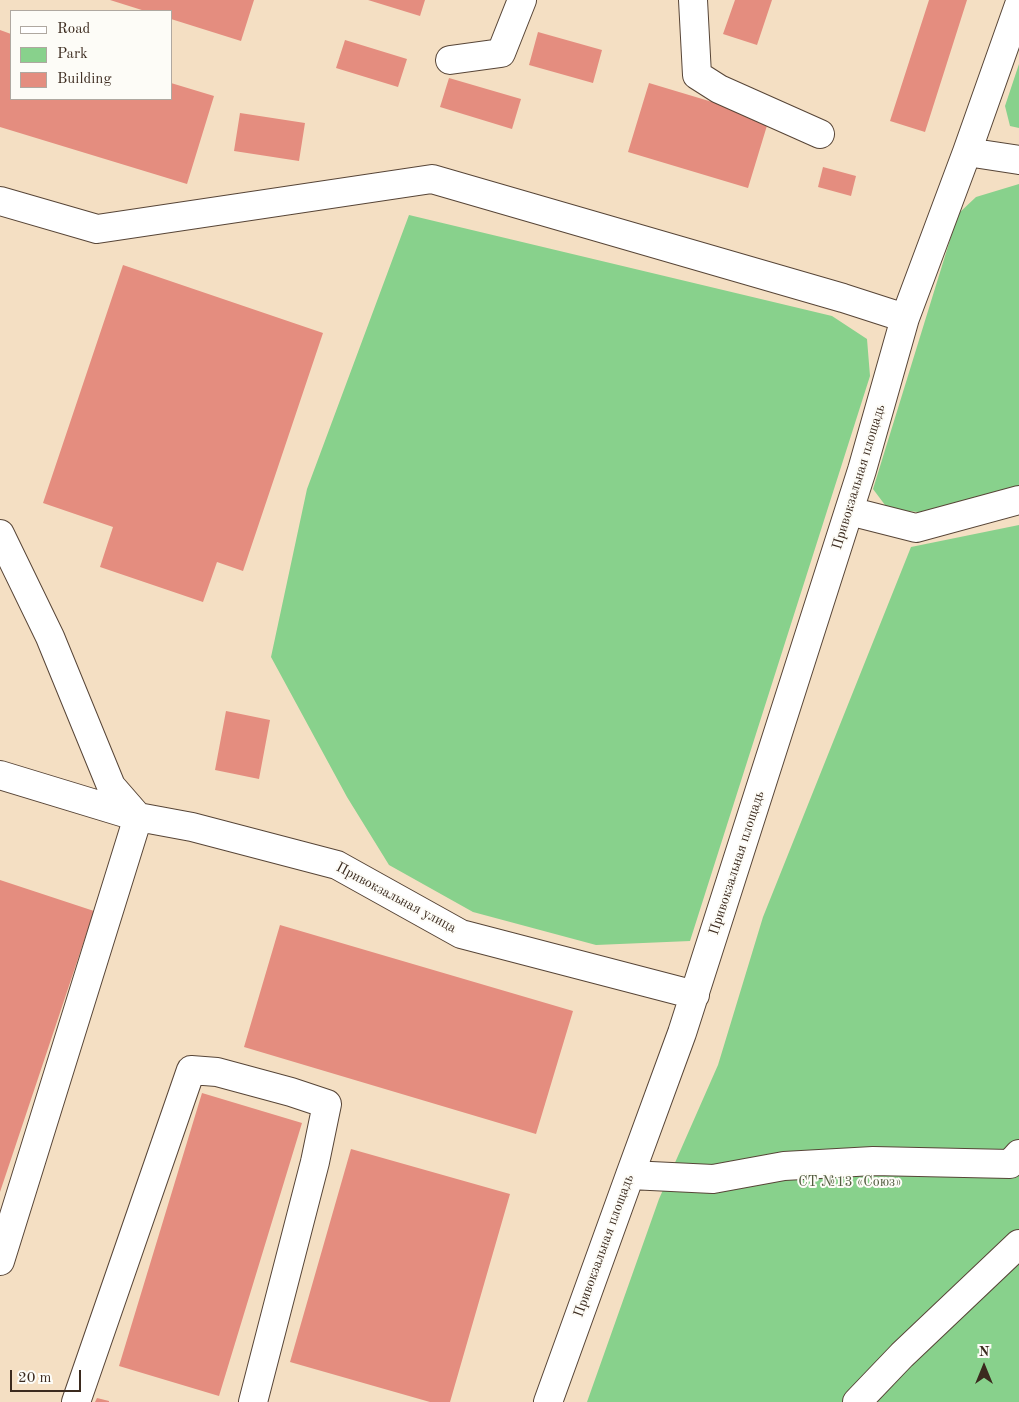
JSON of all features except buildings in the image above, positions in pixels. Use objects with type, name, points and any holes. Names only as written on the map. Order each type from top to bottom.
[{"type":"street","points":[[450,60],[501,53],[522,0]]},
{"type":"street","points":[[693,0],[697,75],[720,89],[820,134]]},
{"type":"street","name":"Привокзальная площадь","points":[[548,1402],[682,1033],[865,460],[906,318],[1019,4]]},
{"type":"street","points":[[967,152],[1019,160]]},
{"type":"street","points":[[0,201],[97,229],[432,179],[906,318]]},
{"type":"street","points":[[849,511],[916,528],[1019,500]]},
{"type":"street","points":[[0,534],[50,637],[111,786],[146,819],[0,1261]]},
{"type":"street","name":"Привокзальная улица","points":[[0,776],[146,819],[192,827],[337,865],[461,934],[694,995]]},
{"type":"street","points":[[76,1402],[191,1070],[218,1072],[327,1104],[315,1162],[253,1402]]},
{"type":"street","points":[[630,1175],[713,1179],[784,1166],[873,1161],[1010,1164],[1019,1154]]},
{"type":"street","points":[[857,1402],[902,1355],[1019,1244]]},
{"type":"green space","points":[[1019,64],[1019,128],[1010,126],[1005,106]]},
{"type":"green space","points":[[1019,184],[1019,486],[928,513],[888,509],[873,489],[958,214],[976,197]]},
{"type":"green space","points":[[409,215],[832,316],[867,339],[870,376],[690,941],[596,945],[473,912],[389,865],[347,797],[271,657],[307,489]]},
{"type":"green space","name":"СТ №13 «Союз»","points":[[1019,525],[1019,1402],[587,1402],[659,1199],[718,1065],[763,917],[911,547]]}]
